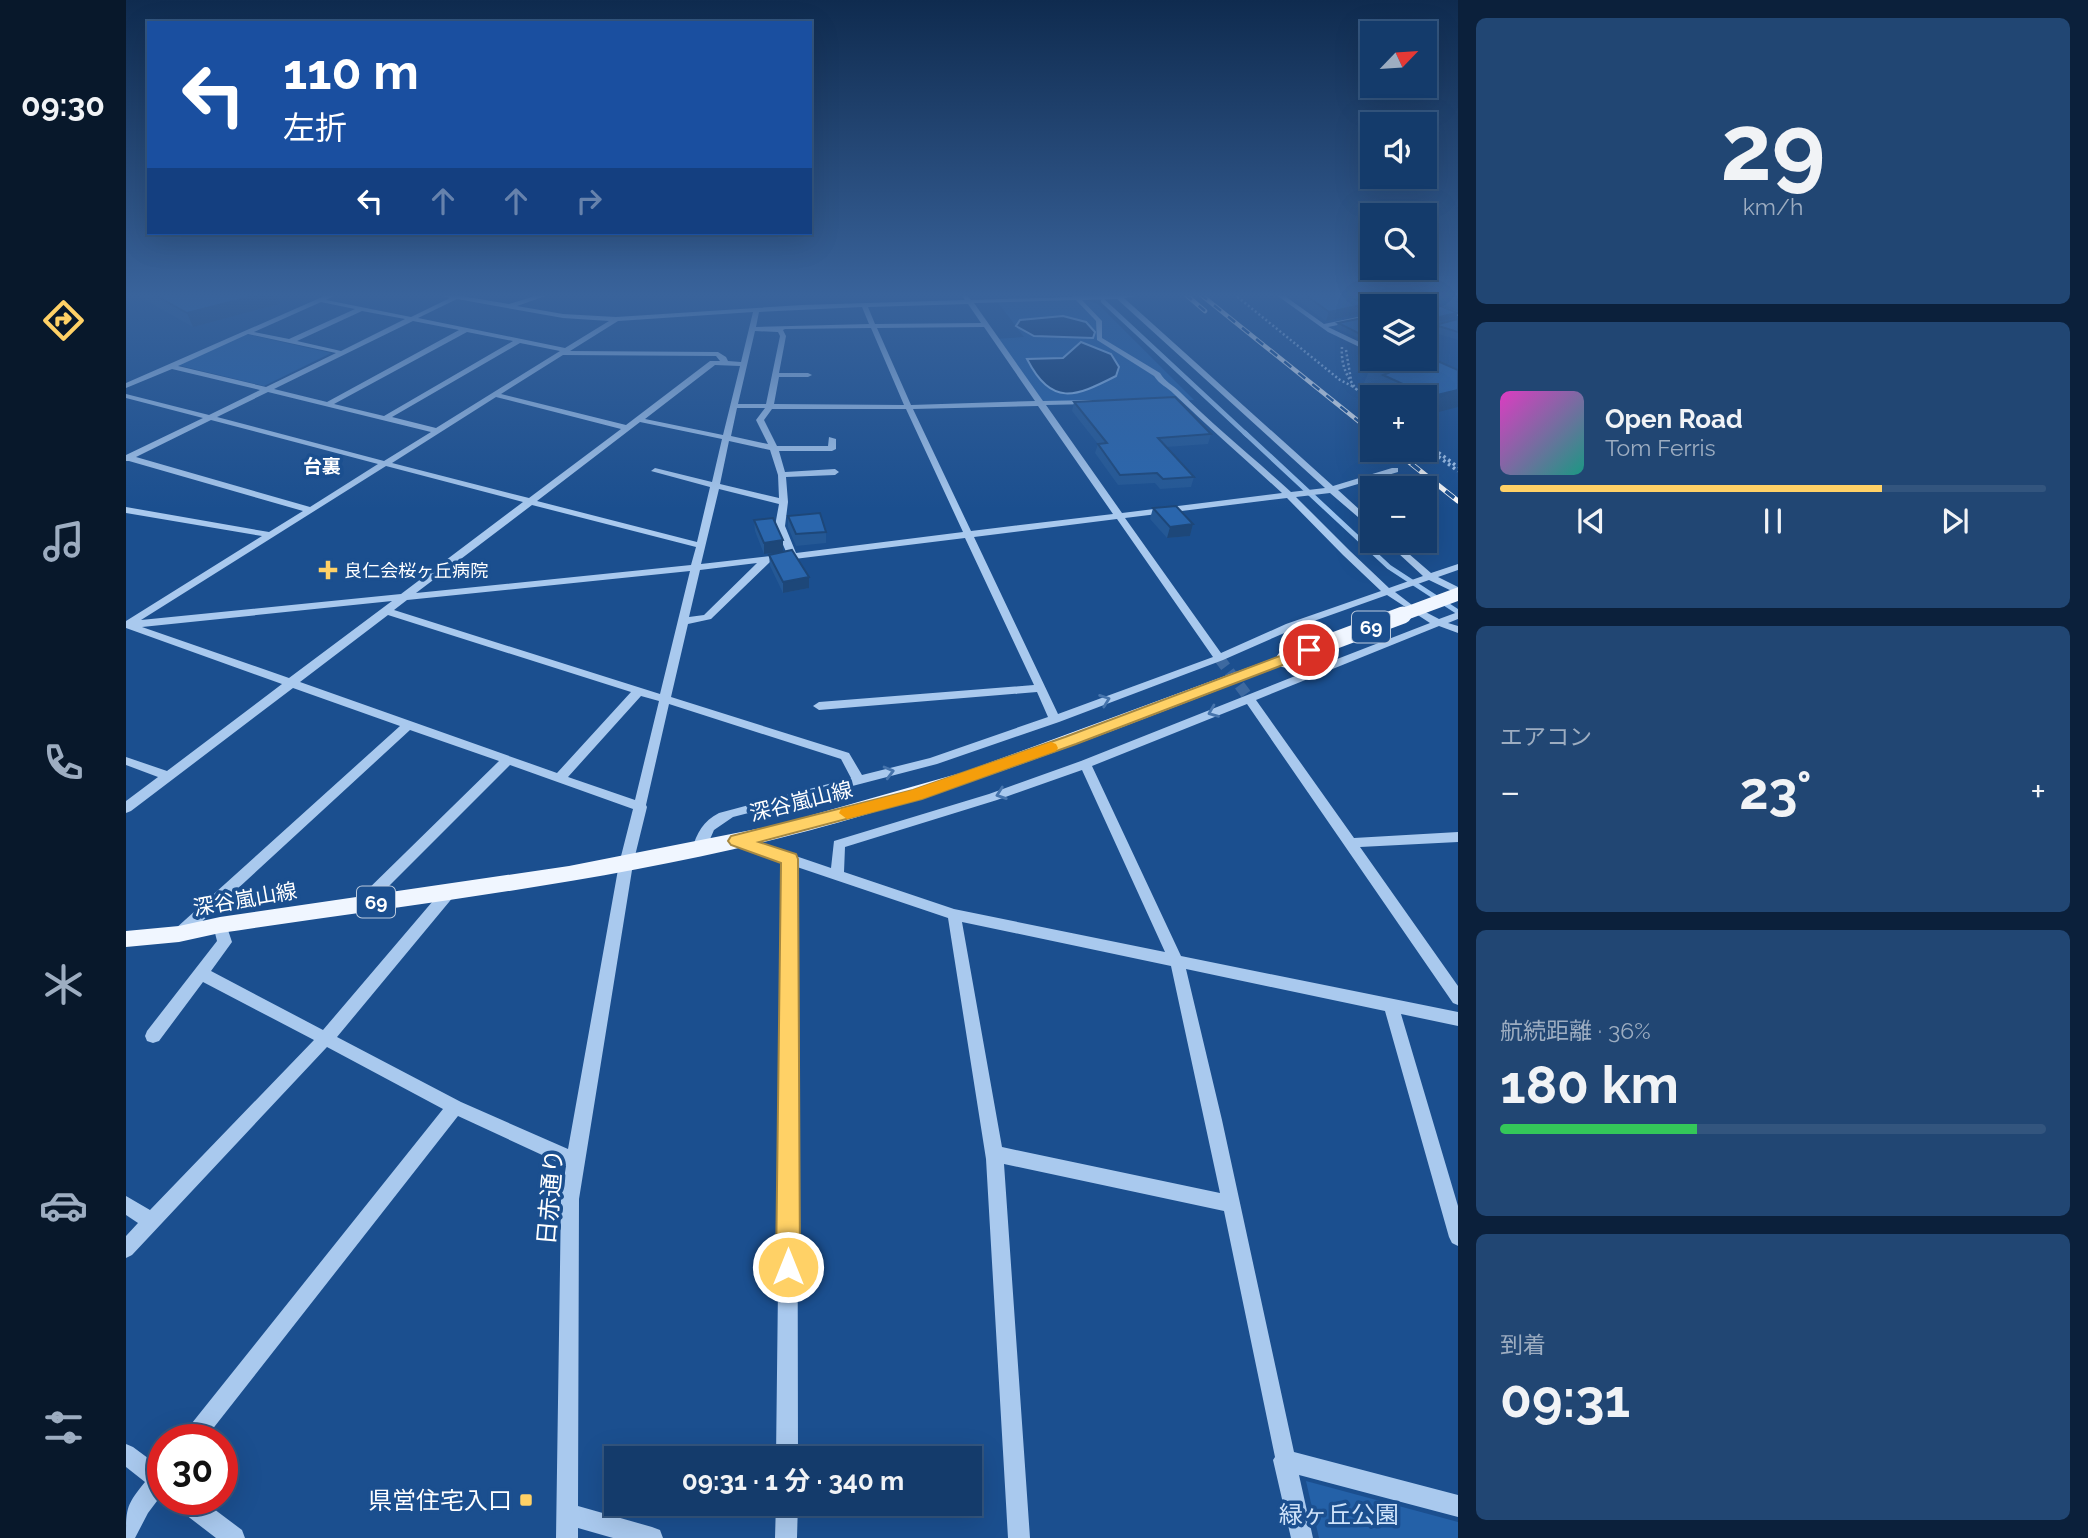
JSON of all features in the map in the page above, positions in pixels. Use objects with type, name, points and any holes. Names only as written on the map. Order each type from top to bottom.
[{"type":"main road","name":"深谷嵐山線","points":[[126,939],[179,934],[220,925],[626,864],[737,841],[916,795],[1071,741],[1458,593]]},
{"type":"street","points":[[126,386],[170,366],[438,431]]},
{"type":"street","points":[[127,458],[315,366]]},
{"type":"street","points":[[328,404],[399,366]]},
{"type":"street","points":[[385,418],[475,366]]},
{"type":"street","points":[[126,625],[543,366]]},
{"type":"street","points":[[126,808],[709,366]]},
{"type":"street","name":"日赤通り","points":[[567,1538],[570,1199],[575,1161],[626,864],[744,366]]},
{"type":"street","points":[[777,366],[769,408],[760,420],[774,448],[782,475],[784,502],[780,526],[793,556]]},
{"type":"street","points":[[889,366],[1055,719]]},
{"type":"street","points":[[1013,366],[1219,658]]},
{"type":"street","points":[[1138,366],[1152,371],[1180,401],[1288,494],[1387,592],[1436,624],[1458,630]]},
{"type":"street","points":[[1190,366],[1360,516]]},
{"type":"street","points":[[775,375],[808,375]]},
{"type":"street","points":[[495,395],[628,428]]},
{"type":"street","points":[[126,396],[701,546]]},
{"type":"street","points":[[734,406],[906,407],[1094,402]]},
{"type":"street","points":[[640,419],[774,448],[832,449],[832,439]]},
{"type":"street","points":[[127,458],[311,510]]},
{"type":"street","points":[[126,625],[695,568],[1328,490],[1395,470]]},
{"type":"street","points":[[655,471],[784,502]]},
{"type":"street","points":[[782,475],[835,471]]},
{"type":"street","points":[[126,510],[270,536]]},
{"type":"street","points":[[1403,553],[1430,577],[1458,593]]},
{"type":"street","points":[[682,622],[707,617],[767,559]]},
{"type":"street","points":[[699,849],[705,829],[714,820],[933,761],[1055,719],[1219,658],[1290,626],[1458,567]]},
{"type":"street","points":[[386,611],[845,757],[859,780]]},
{"type":"street","points":[[837,876],[839,844],[993,797],[1085,764],[1458,615]]},
{"type":"street","points":[[126,625],[641,807]]},
{"type":"street","points":[[1290,626],[1331,666]]},
{"type":"street","points":[[819,706],[1041,688]]},
{"type":"street","points":[[559,779],[640,690]]},
{"type":"street","points":[[1248,698],[1458,998]]},
{"type":"street","points":[[179,934],[407,726]]},
{"type":"street","points":[[126,761],[169,776]]},
{"type":"street","points":[[362,904],[508,761]]},
{"type":"street","points":[[1085,764],[1177,962],[1232,1204],[1302,1538]]},
{"type":"street","points":[[1350,843],[1458,837]]},
{"type":"street","points":[[737,841],[954,915],[1458,1019]]},
{"type":"street","points":[[787,1446],[790,859]]},
{"type":"street","points":[[126,1249],[325,1039],[449,892]]},
{"type":"street","points":[[954,915],[995,1153],[1019,1538]]},
{"type":"street","points":[[153,1035],[225,942],[220,925]]},
{"type":"street","points":[[201,973],[455,1107],[575,1161]]},
{"type":"street","points":[[1391,1005],[1458,1237]]},
{"type":"street","points":[[204,1424],[455,1107]]},
{"type":"street","points":[[995,1153],[1232,1204]]},
{"type":"street","points":[[126,1205],[151,1221]]},
{"type":"street","points":[[126,1454],[147,1469]]},
{"type":"street","points":[[1284,1460],[1458,1506]]},
{"type":"street","points":[[126,1533],[147,1497]]},
{"type":"street","points":[[566,1514],[652,1538]]},
{"type":"street","points":[[204,1515],[234,1538]]},
{"type":"street","points":[[786,1538],[787,1516]]},
{"type":"path","points":[[1322,366],[1360,393]]},
{"type":"path","points":[[1345,366],[1352,386]]},
{"type":"path","points":[[1437,454],[1458,469]]},
{"type":"green space","points":[[180,366],[305,366],[264,386]]},
{"type":"green space","points":[[1013,366],[1160,366],[1194,400],[1039,403]]},
{"type":"green space","name":"緑ヶ丘公園","points":[[1306,1481],[1458,1522],[1458,1538],[1319,1538]]},
{"type":"shaded area","points":[[1031,366],[1119,367],[1116,376],[1076,393],[1055,391]]},
{"type":"building","points":[[1437,366],[1448,366],[1458,370],[1458,390],[1437,395],[1437,385],[1405,385],[1383,375],[1388,373],[1385,371],[1437,371]]},
{"type":"building","points":[[1175,397],[1211,434],[1158,438],[1194,477],[1163,479],[1157,473],[1120,475],[1098,444],[1107,443],[1074,402]]},
{"type":"building","points":[[1176,506],[1193,524],[1170,527],[1153,508]]},
{"type":"building","points":[[820,513],[826,532],[796,534],[788,516]]},
{"type":"building","points":[[773,518],[783,540],[764,543],[754,520]]},
{"type":"building","points":[[792,550],[809,577],[783,582],[769,555]]},
{"type":"waterway","points":[[1173,366],[1247,435]]},
{"type":"waterway","points":[[1245,433],[1389,567],[1458,612]]},
{"type":"tunnel","points":[[1219,658],[1249,698]]},
{"type":"railway","points":[[1289,366],[1360,422]]},
{"type":"railway","points":[[1409,462],[1458,501]]},
{"type":"slow traffic","points":[[847,813],[916,795],[1051,748]]},
{"type":"place","name":"良仁会桜ヶ丘病院","points":[[328,570]]},
{"type":"place","name":"県営住宅入口","points":[[526,1500]]},
{"type":"district","name":"台裏","points":[[322,466]]},
{"type":"route","points":[[788,1267],[790,859],[737,841],[916,795],[1071,741],[1309,650]]}]
